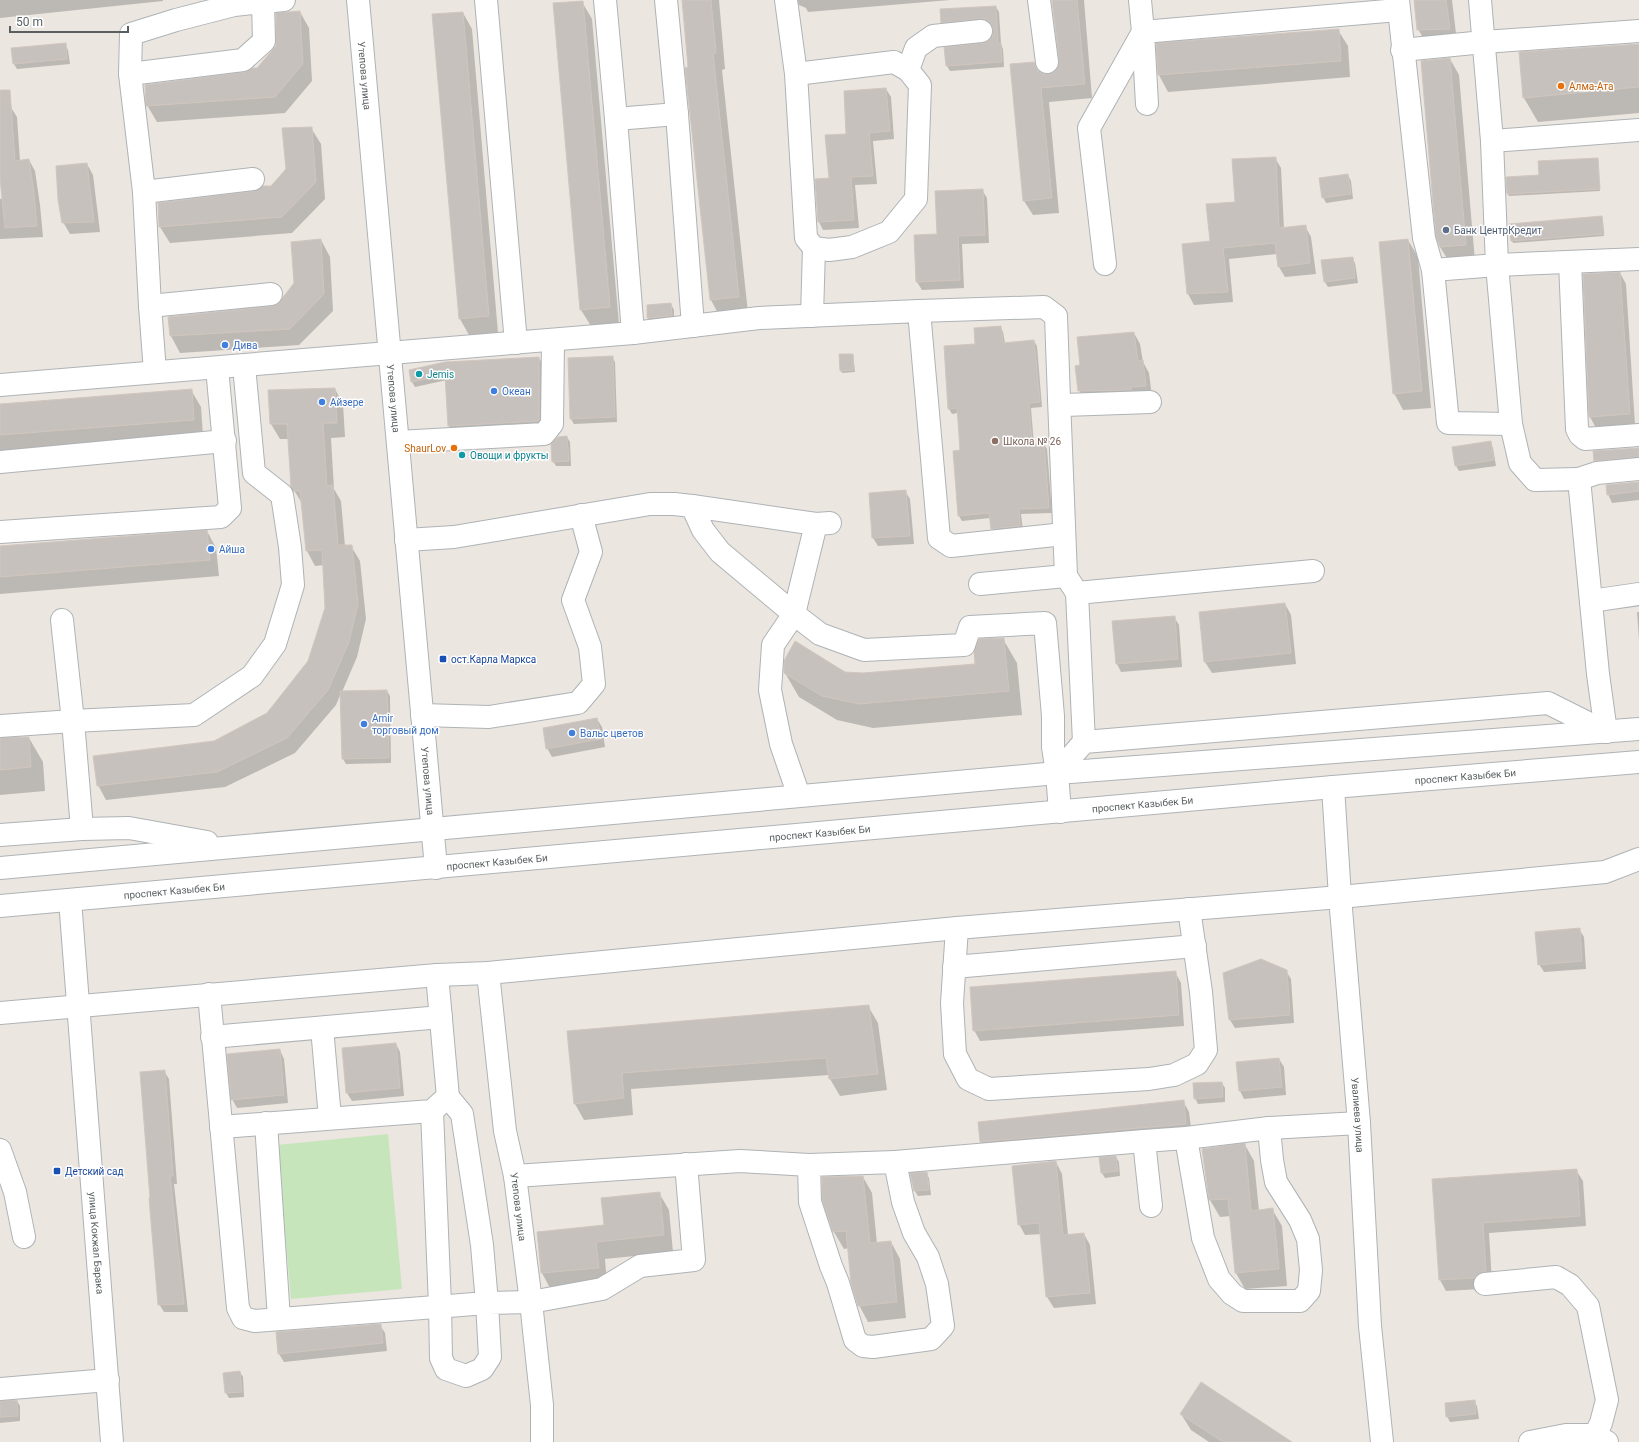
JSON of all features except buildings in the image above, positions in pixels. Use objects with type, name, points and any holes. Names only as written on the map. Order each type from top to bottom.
[{"type":"street","name":"Утепова улица","points":[[358,0],[436,868]]},
{"type":"street","points":[[486,0],[516,343]]},
{"type":"street","points":[[605,0],[633,333]]},
{"type":"street","points":[[666,0],[677,114],[693,326]]},
{"type":"street","points":[[786,0],[796,74],[806,238],[814,248],[812,316]]},
{"type":"street","points":[[1039,0],[1047,62]]},
{"type":"street","points":[[1140,0],[1147,104]]},
{"type":"street","points":[[1480,0],[1492,141],[1497,265],[1511,424],[1520,463],[1535,480],[1579,479],[1597,473],[1639,469]]},
{"type":"street","points":[[130,74],[243,60],[264,40],[274,1],[176,10],[131,34],[130,74],[144,192],[155,372]]},
{"type":"street","points":[[1143,32],[1398,5],[1424,238],[1433,270],[1448,423],[1511,424]]},
{"type":"street","points":[[908,70],[916,48],[933,36],[981,31]]},
{"type":"street","points":[[1402,50],[1484,42],[1639,31]]},
{"type":"street","points":[[1104,264],[1089,128],[1143,32]]},
{"type":"street","points":[[796,74],[894,62],[908,70],[920,85],[916,199],[889,232],[852,247],[829,250],[814,248]]},
{"type":"street","points":[[616,120],[677,114]]},
{"type":"street","points":[[1492,141],[1639,130]]},
{"type":"street","points":[[144,192],[253,179]]},
{"type":"street","points":[[1433,270],[1497,265],[1639,260]]},
{"type":"street","points":[[1570,262],[1577,429],[1580,435],[1585,439],[1639,435]]},
{"type":"street","points":[[150,306],[271,294]]},
{"type":"street","points":[[0,385],[633,333],[758,318],[1044,307],[1056,316],[1064,534],[1072,584],[1084,742],[1058,773]]},
{"type":"street","points":[[919,311],[939,538],[951,546],[1064,534]]},
{"type":"street","points":[[398,442],[544,434],[552,424],[553,340]]},
{"type":"street","points":[[0,726],[73,721],[194,716],[252,676],[275,644],[292,585],[290,547],[282,495],[254,473],[244,366]]},
{"type":"street","points":[[0,532],[220,517],[230,508],[217,368]]},
{"type":"street","points":[[1059,399],[1064,406],[1150,402]]},
{"type":"street","points":[[0,462],[225,442]]},
{"type":"street","points":[[1579,479],[1590,601],[1606,732]]},
{"type":"street","points":[[406,540],[454,537],[650,504],[692,506],[823,524],[794,614],[773,645],[770,690],[781,744],[799,796]]},
{"type":"street","points":[[692,506],[703,530],[720,552],[794,614],[820,634],[864,650],[964,645],[970,627],[1044,623],[1052,716],[1052,747],[1058,773],[1060,812]]},
{"type":"street","points":[[422,715],[490,717],[578,703],[594,684],[590,647],[573,600],[591,552],[581,515]]},
{"type":"street","points":[[980,584],[1072,584],[1313,572]]},
{"type":"street","points":[[1590,601],[1639,594]]},
{"type":"street","points":[[62,620],[73,721],[82,829]]},
{"type":"street","points":[[1084,742],[1548,703],[1606,732]]},
{"type":"street","points":[[0,868],[1058,773],[1639,729]]},
{"type":"street","name":"проспект Казыбек Би","points":[[0,906],[1333,787],[1639,762]]},
{"type":"street","name":"Увалиева улица","points":[[1333,787],[1340,897],[1359,1123],[1370,1326],[1382,1442]]},
{"type":"street","points":[[0,836],[82,829],[130,828],[236,847]]},
{"type":"street","points":[[0,1013],[437,975],[488,973],[957,928],[1340,897],[1605,872],[1639,859]]},
{"type":"street","name":"улица Кокжал Барака","points":[[70,900],[77,1006],[112,1442]]},
{"type":"street","points":[[957,928],[952,1003],[955,1054],[968,1080],[989,1089],[1149,1079],[1174,1075],[1197,1064],[1206,1050],[1190,909]]},
{"type":"street","points":[[954,967],[1195,946]]},
{"type":"street","name":"Утепова улица","points":[[488,973],[504,1131],[515,1176],[531,1302],[542,1405],[542,1442]]},
{"type":"street","points":[[221,1127],[330,1118],[440,1104],[462,1114],[482,1245],[487,1303],[490,1357],[482,1369],[466,1376],[446,1369],[441,1358],[440,1104],[441,1017],[437,975]]},
{"type":"street","points":[[208,994],[238,1308],[243,1318],[255,1321],[440,1305],[531,1302],[602,1290],[640,1266],[694,1260],[686,1164]]},
{"type":"street","points":[[212,1037],[441,1017]]},
{"type":"street","points":[[322,1028],[330,1118]]},
{"type":"street","points":[[266,1123],[279,1319]]},
{"type":"street","points":[[515,1176],[740,1161],[810,1165],[895,1162],[1186,1138],[1269,1128],[1359,1123]]},
{"type":"street","points":[[1186,1138],[1203,1238],[1220,1279],[1232,1294],[1243,1301],[1300,1301],[1309,1291],[1311,1270],[1308,1239],[1300,1220],[1276,1182],[1269,1128]]},
{"type":"street","points":[[1144,1141],[1151,1206]]},
{"type":"street","points":[[0,1150],[15,1192],[10,1213],[24,1238]]},
{"type":"street","points":[[810,1165],[810,1202],[838,1283],[855,1340],[863,1346],[873,1347],[931,1339],[943,1326],[937,1284],[928,1257],[914,1233],[903,1202],[895,1162]]},
{"type":"street","points":[[1485,1284],[1556,1278],[1570,1285],[1588,1306],[1607,1400],[1601,1423],[1601,1439],[1566,1435],[1530,1442]]},
{"type":"street","points":[[0,1389],[108,1380]]},
{"type":"green space","points":[[388,1134],[402,1289],[291,1299],[277,1145]]},
{"type":"place","name":"Алма-Ата","points":[[1561,86]]},
{"type":"place","name":"Банк ЦентрКредит","points":[[1446,230]]},
{"type":"place","name":"Дива","points":[[225,345]]},
{"type":"place","name":"Jemis","points":[[419,374]]},
{"type":"place","name":"Океан","points":[[494,391]]},
{"type":"place","name":"Айзере","points":[[322,402]]},
{"type":"place","name":"Школа № 26","points":[[995,441]]},
{"type":"place","name":"ShaurLov","points":[[454,448]]},
{"type":"place","name":"Овощи и фрукты","points":[[462,455]]},
{"type":"place","name":"Айша","points":[[211,549]]},
{"type":"place","name":"ост.Карла Маркса","points":[[443,659]]},
{"type":"place","name":"Amir торговый дом","points":[[364,724]]},
{"type":"place","name":"Вальс цветов","points":[[572,733]]},
{"type":"place","name":"Детский сад","points":[[57,1171]]}]
